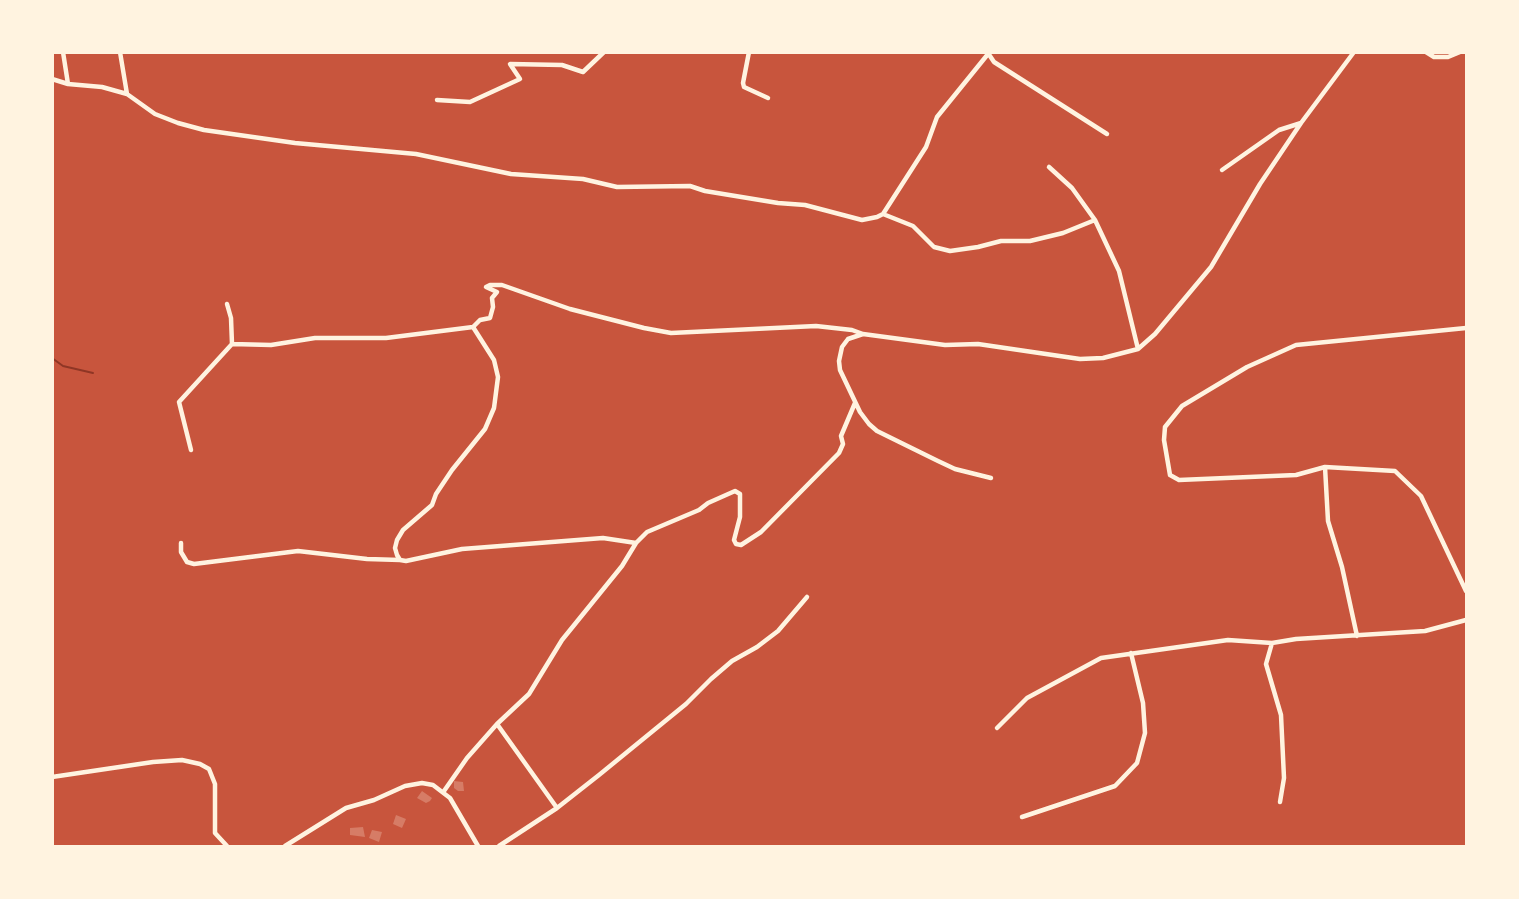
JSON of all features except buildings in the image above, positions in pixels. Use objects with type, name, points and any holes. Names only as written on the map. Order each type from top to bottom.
[{"type":"street","points":[[63,52],[68,84]]},
{"type":"street","points":[[120,52],[127,94]]},
{"type":"street","points":[[437,100],[470,102],[520,79],[510,64],[562,65],[583,72],[604,52]]},
{"type":"street","points":[[749,52],[744,87],[768,97]]},
{"type":"street","points":[[232,344],[271,345],[315,338],[386,338],[473,327],[480,320],[490,318],[492,298],[497,292],[486,287],[502,285],[570,309],[671,333],[816,326],[945,345],[978,344],[1080,359],[1103,358],[1138,349],[1155,334],[1211,267],[1260,184],[1301,122],[1354,52]]},
{"type":"street","points":[[1426,52],[1434,57],[1448,57],[1460,52]]},
{"type":"street","points":[[52,79],[127,94],[155,114],[204,130],[295,143],[416,154],[511,174],[583,179],[617,187],[690,186],[705,191],[804,205],[862,220],[883,214],[926,147],[937,117],[988,53],[994,62],[1107,134]]},
{"type":"street","points":[[1222,170],[1279,130],[1301,122]]},
{"type":"street","points":[[1049,167],[1072,188],[1095,220],[1119,271],[1138,349]]},
{"type":"street","points":[[883,214],[914,226],[934,247],[950,251],[1001,241],[1030,241],[1063,233],[1095,220]]},
{"type":"street","points":[[191,450],[179,402],[232,344],[231,318],[227,304]]},
{"type":"street","points":[[1452,328],[1466,321]]},
{"type":"street","points":[[400,560],[395,548],[403,530],[432,505],[452,470],[485,429],[494,408],[498,377],[494,360],[473,327]]},
{"type":"street","points":[[1466,328],[1296,345],[1247,367],[1182,406],[1165,427],[1164,440],[1170,475],[1179,480],[1296,475],[1325,467],[1395,471],[1421,496],[1466,591]]},
{"type":"street","points":[[863,334],[848,340],[842,347],[839,362],[840,370],[860,412],[877,431],[955,469],[991,478]]},
{"type":"street","points":[[444,791],[496,724],[529,694],[562,640],[647,532],[735,491],[740,494],[740,517],[734,542],[741,545],[751,539],[772,522],[843,448],[841,436],[855,402]]},
{"type":"street","points":[[1325,467],[1328,521],[1342,567],[1357,636]]},
{"type":"street","points":[[181,543],[181,552],[187,562],[194,564],[298,551],[367,559],[415,560],[462,549],[557,541],[603,538],[636,543]]},
{"type":"street","points":[[499,846],[556,808],[686,704],[732,661],[778,631],[807,597]]},
{"type":"street","points":[[997,727],[1027,698],[1101,658],[1228,640],[1272,643],[1296,639],[1425,631],[1466,620]]},
{"type":"street","points":[[1272,643],[1266,664],[1281,715],[1284,778],[1280,802]]},
{"type":"street","points":[[1022,817],[1115,786],[1137,763],[1145,733],[1143,703],[1130,653]]},
{"type":"street","points":[[496,724],[529,766],[556,808]]},
{"type":"street","points":[[52,777],[153,762],[182,760],[200,765],[209,769],[215,784],[215,833],[227,846]]},
{"type":"street","points":[[285,846],[346,808],[374,800],[405,786],[422,783],[444,791],[478,846]]},
{"type":"waterway","points":[[52,358],[63,366],[93,373]]}]
